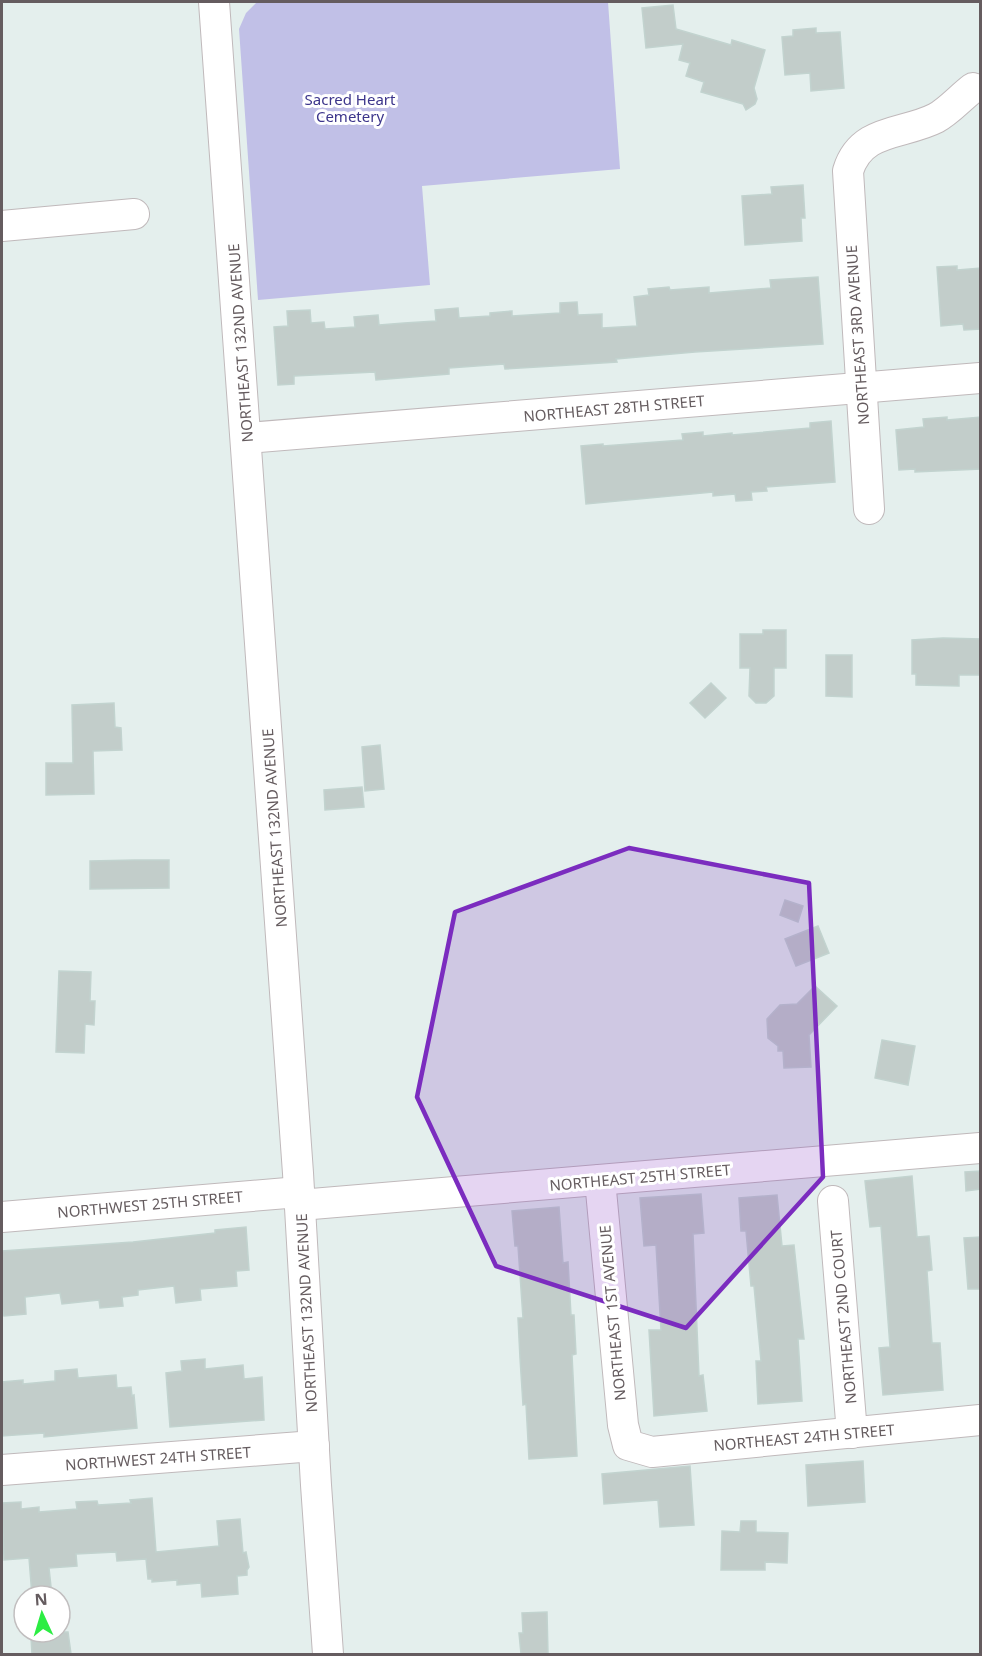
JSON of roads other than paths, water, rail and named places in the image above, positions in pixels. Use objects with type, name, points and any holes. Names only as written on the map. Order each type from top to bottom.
[{"type":"street","name":"NORTHEAST 132ND AVENUE","points":[[214,2],[300,1198],[328,1654]]},
{"type":"street","name":"NORTHEAST 3RD AVENUE","points":[[869,509],[847,181],[851,162],[856,153],[871,140],[937,118],[973,88]]},
{"type":"street","points":[[2,226],[134,214]]},
{"type":"street","name":"NORTHEAST 28TH STREET","points":[[247,438],[981,378]]},
{"type":"street","name":"NORTHEAST 25TH STREET","points":[[300,1198],[600,1180],[981,1148]]},
{"type":"street","name":"NORTHEAST 1ST AVENUE","points":[[600,1180],[623,1425],[628,1445]]},
{"type":"street","name":"NORTHWEST 25TH STREET","points":[[2,1217],[300,1198]]},
{"type":"street","name":"NORTHEAST 2ND COURT","points":[[833,1201],[852,1433]]},
{"type":"street","name":"NORTHEAST 24TH STREET","points":[[628,1445],[652,1452],[981,1420]]},
{"type":"street","name":"NORTHWEST 24TH STREET","points":[[2,1470],[314,1446]]},
{"type":"park label","name":"Sacred Heart Cemetery","points":[[350,108]]}]
